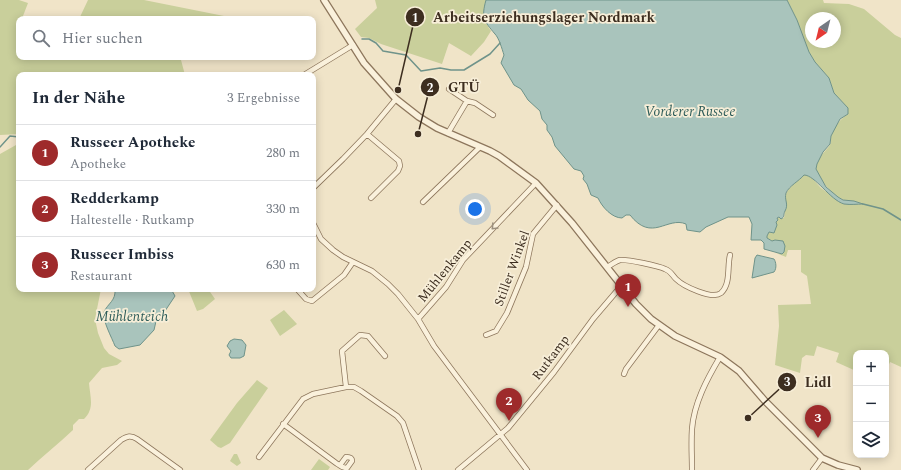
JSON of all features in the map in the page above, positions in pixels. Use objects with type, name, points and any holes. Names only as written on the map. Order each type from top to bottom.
[{"type":"street","points":[[324,0],[374,75],[396,99],[419,117],[448,133],[490,151],[536,183],[557,206],[644,313],[674,336],[720,357],[739,371],[765,401],[822,458],[838,465],[857,470]]},
{"type":"street","points":[[309,72],[353,45]]},
{"type":"street","points":[[449,89],[467,101],[475,103],[494,115]]},
{"type":"street","points":[[316,185],[367,134],[396,99]]},
{"type":"street","points":[[448,133],[467,101]]},
{"type":"street","points":[[367,134],[399,161],[400,166],[398,171],[371,198]]},
{"type":"street","points":[[423,202],[480,147]]},
{"type":"street","name":"Mühlenkamp","points":[[418,319],[446,287],[463,260],[536,183]]},
{"type":"street","name":"Stiller Winkel","points":[[486,335],[496,332],[507,313],[526,267],[533,234],[557,206]]},
{"type":"street","points":[[316,229],[327,245],[343,257],[372,270],[388,284],[418,319],[434,346],[527,470]]},
{"type":"street","points":[[607,267],[621,260],[665,268],[672,272],[676,279],[689,288],[711,294],[717,294],[720,293],[725,286],[730,255]]},
{"type":"street","points":[[300,292],[306,299],[312,301],[344,275],[353,262]]},
{"type":"street","name":"Rutkamp","points":[[458,470],[500,435],[539,390],[589,325],[622,286]]},
{"type":"street","points":[[624,374],[626,369],[659,325]]},
{"type":"street","points":[[346,387],[342,351],[360,335],[368,336],[385,356]]},
{"type":"street","points":[[692,470],[692,428],[697,403],[706,381],[720,357]]},
{"type":"street","points":[[259,457],[283,424],[306,397],[313,394],[346,387],[361,391],[400,420],[405,428],[419,470]]},
{"type":"street","points":[[283,424],[340,465]]},
{"type":"street","points":[[88,470],[121,440],[127,436],[132,436],[180,470]]},
{"type":"street","points":[[812,470],[822,458]]},
{"type":"green space","points":[[0,0],[19,0],[28,3],[23,16],[16,16],[16,60],[181,60],[184,72],[16,72],[16,134],[0,135]]},
{"type":"green space","points":[[88,0],[144,0],[224,16],[80,16]]},
{"type":"green space","points":[[375,0],[486,0],[484,16],[491,31],[484,42],[471,56],[449,43],[442,64],[381,44],[369,38],[361,37],[355,29],[377,8]]},
{"type":"green space","points":[[787,0],[823,0],[824,3],[849,4],[864,9],[895,35],[901,38],[901,367],[890,362],[889,364],[889,350],[853,350],[853,370],[836,362],[839,353],[817,346],[814,356],[806,355],[802,358],[800,373],[775,365],[779,326],[778,305],[811,304],[807,276],[801,272],[801,250],[788,250],[786,257],[776,253],[782,254],[772,241],[767,238],[769,232],[774,233],[777,218],[784,218],[785,197],[787,191],[804,175],[808,175],[821,188],[843,204],[862,204],[846,201],[835,195],[821,180],[816,170],[816,165],[819,159],[830,145],[831,136],[834,129],[848,114],[848,108],[834,93],[829,78],[815,62],[808,48],[841,48],[841,12],[805,12],[805,41]]},
{"type":"green space","points":[[16,145],[16,292],[100,292],[95,319],[98,333],[104,348],[109,354],[122,361],[117,365],[102,368],[89,383],[91,402],[90,411],[84,419],[79,419],[73,425],[73,430],[28,470],[0,470],[0,154]]},
{"type":"green space","points":[[189,292],[210,292],[215,299],[203,309],[197,311]]},
{"type":"green space","points":[[284,310],[297,324],[280,336],[270,320]]},
{"type":"green space","points":[[257,380],[268,388],[230,443],[221,448],[218,447],[210,440],[237,403]]},
{"type":"green space","points":[[234,454],[237,454],[241,463],[237,466],[230,461]]},
{"type":"green space","points":[[319,459],[330,467],[328,470],[311,470]]},
{"type":"water","name":"Vorderer Russee","points":[[486,0],[787,0],[797,20],[805,41],[805,48],[808,48],[815,62],[829,78],[834,93],[848,108],[848,114],[840,119],[831,136],[830,144],[823,152],[816,169],[826,187],[838,197],[843,200],[863,204],[844,204],[839,202],[813,179],[804,175],[787,190],[787,206],[783,217],[781,219],[779,217],[777,218],[777,225],[774,233],[769,232],[767,236],[767,238],[772,241],[783,241],[785,246],[782,254],[764,249],[764,243],[761,240],[751,240],[752,224],[749,217],[728,217],[706,227],[700,232],[687,230],[686,224],[679,222],[652,228],[645,227],[638,223],[630,215],[618,218],[611,214],[602,205],[598,198],[591,195],[587,184],[583,179],[584,176],[581,171],[574,169],[555,146],[552,137],[547,130],[547,125],[542,119],[540,111],[528,100],[521,89],[514,85],[501,63],[504,55],[499,41],[484,19]]},
{"type":"water","points":[[757,255],[774,259],[776,269],[774,272],[752,278],[755,258]]},
{"type":"water","name":"Mühlenteich","points":[[173,292],[175,296],[165,311],[157,317],[154,330],[140,345],[119,349],[115,346],[104,315],[104,312],[115,293]]},
{"type":"water","points":[[234,339],[242,340],[246,345],[244,356],[240,358],[231,358],[229,355],[231,351],[227,346],[230,341]]},
{"type":"waterway","points":[[362,39],[369,39],[376,43],[383,51],[406,55],[421,71],[440,68],[464,70],[490,54],[500,43]]},
{"type":"waterway","points":[[0,147],[10,136],[16,137]]},
{"type":"waterway","points":[[863,204],[883,209],[901,220]]},
{"type":"place","name":"Arbeitserziehungslager Nordmark","points":[[398,90]]},
{"type":"place","name":"GTÜ","points":[[418,134]]},
{"type":"place","name":"Russeer Apotheke","points":[[628,307]]},
{"type":"place","name":"Lidl","points":[[748,418]]},
{"type":"place","name":"Redderkamp","points":[[509,421]]},
{"type":"place","name":"Russeer Imbiss","points":[[818,438]]}]
